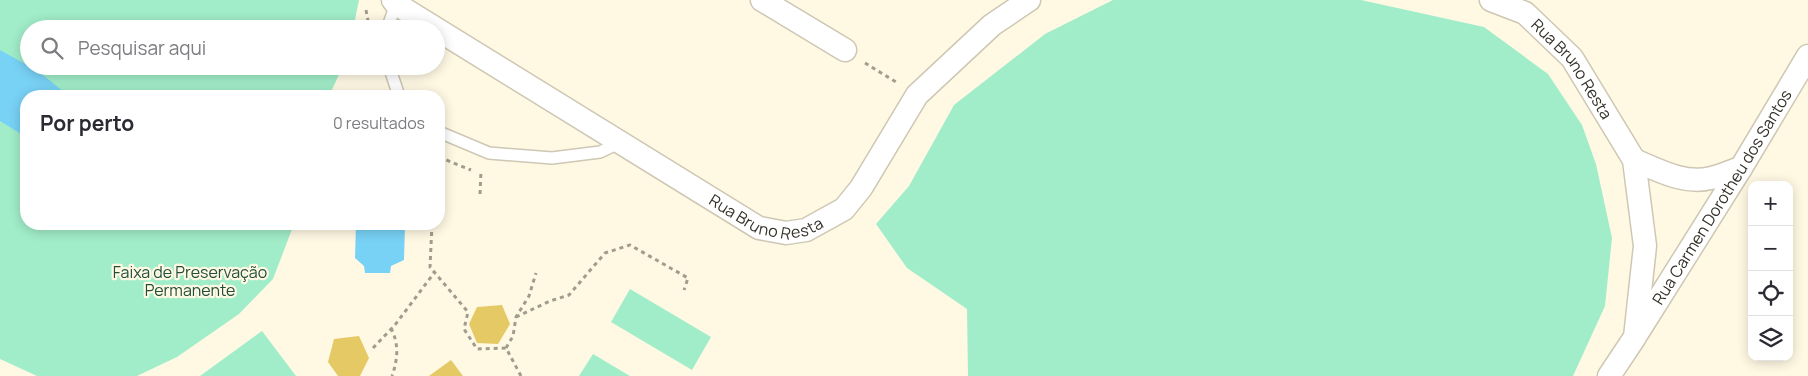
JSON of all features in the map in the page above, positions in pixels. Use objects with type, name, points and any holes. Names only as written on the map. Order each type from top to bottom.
[{"type":"street","points":[[423,0],[426,8],[440,20]]},
{"type":"street","points":[[762,0],[845,50]]},
{"type":"street","name":"Rua Bruno Resta","points":[[475,51],[759,228],[786,233],[806,230],[844,209],[861,188],[917,95],[992,25],[1029,0]]},
{"type":"street","name":"Rua Bruno Resta","points":[[1491,0],[1529,6],[1572,58],[1634,160],[1645,246],[1635,337],[1610,376]]},
{"type":"street","points":[[394,2],[424,20]]},
{"type":"street","points":[[445,25],[475,51]]},
{"type":"street","points":[[445,33],[475,51]]},
{"type":"street","name":"Rua Carmen Dorotheu dos Santos","points":[[1635,337],[1741,168],[1808,56]]},
{"type":"street","points":[[1634,160],[1673,176],[1692,180],[1709,179],[1741,168]]},
{"type":"lane","points":[[389,20],[394,2]]},
{"type":"lane","points":[[392,75],[397,90]]},
{"type":"lane","points":[[445,135],[488,153],[552,158],[600,152],[620,143]]},
{"type":"path","points":[[845,50],[917,95]]},
{"type":"path","points":[[445,160],[472,170],[481,171],[480,194]]},
{"type":"path","points":[[432,230],[430,267],[468,312],[464,329],[477,349],[506,348]]},
{"type":"path","points":[[516,317],[550,301],[569,295],[606,253],[630,245],[688,278],[684,290]]},
{"type":"path","points":[[372,348],[391,328],[434,273]]},
{"type":"path","points":[[506,348],[513,336],[516,317],[529,296],[536,273]]},
{"type":"path","points":[[391,328],[396,339],[397,350],[397,364],[392,376]]},
{"type":"path","points":[[506,348],[521,376]]},
{"type":"green space","name":"Faixa de Preservação Permanente","points":[[0,0],[359,0],[355,20],[20,20],[20,75],[339,75],[332,90],[20,90],[20,230],[292,230],[273,279],[239,314],[177,357],[137,376],[37,376],[0,359]]},
{"type":"green space","points":[[1113,0],[1361,0],[1484,27],[1548,74],[1582,125],[1596,164],[1612,238],[1605,306],[1573,376],[968,376],[967,309],[907,268],[876,224],[909,186],[954,105],[1045,34]]},
{"type":"green space","points":[[630,289],[711,337],[692,370],[611,322]]},
{"type":"green space","points":[[262,331],[296,376],[200,376]]},
{"type":"green space","points":[[593,354],[630,376],[579,376]]},
{"type":"water","points":[[0,50],[20,61],[20,75],[43,75],[62,90],[20,90],[20,133],[0,121]]},
{"type":"water","points":[[356,230],[405,230],[404,260],[391,266],[390,273],[365,273],[364,266],[355,258]]},
{"type":"building","points":[[502,305],[510,324],[498,344],[477,343],[469,324],[477,307]]},
{"type":"building","points":[[359,336],[369,358],[360,376],[338,376],[328,362],[334,339]]},
{"type":"building","points":[[451,360],[463,376],[429,376]]}]
